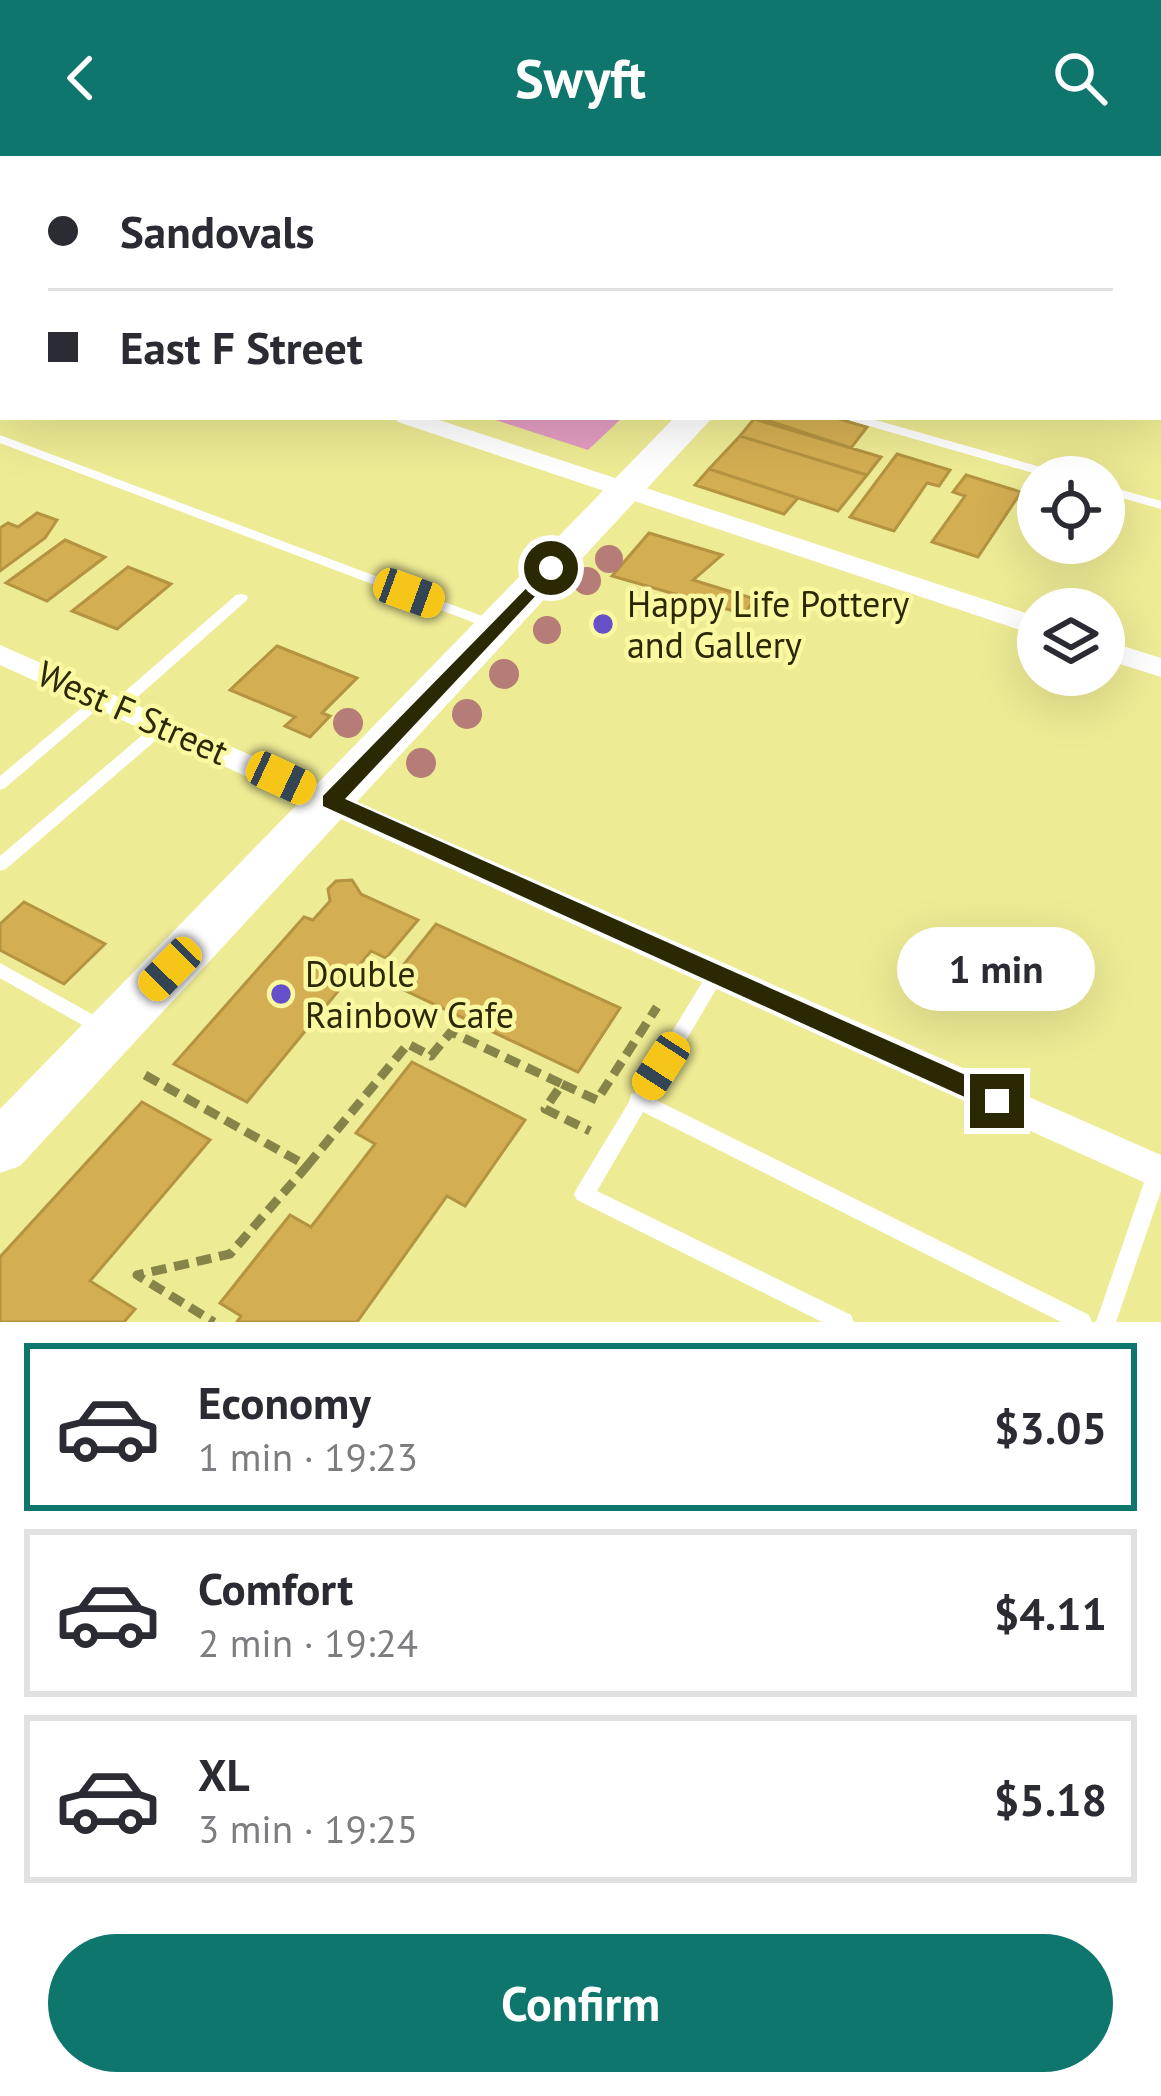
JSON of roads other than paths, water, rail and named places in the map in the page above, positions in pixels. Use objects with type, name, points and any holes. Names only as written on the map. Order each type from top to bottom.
[{"type":"main road","points":[[0,1148],[692,420]]},
{"type":"street","points":[[415,420],[1017,620]]},
{"type":"street","name":"West F Street","points":[[0,654],[1159,1172]]},
{"type":"street","points":[[1125,656],[1161,668]]},
{"type":"lane","points":[[862,420],[1017,464]]},
{"type":"lane","points":[[0,439],[496,626]]},
{"type":"lane","points":[[1125,495],[1161,506]]},
{"type":"lane","points":[[0,784],[241,598]]},
{"type":"lane","points":[[0,865],[164,724]]},
{"type":"lane","points":[[0,970],[110,1032]]},
{"type":"lane","points":[[715,976],[584,1194],[844,1322]]},
{"type":"lane","points":[[638,1100],[1082,1322]]},
{"type":"lane","points":[[1106,1322],[1159,1172]]},
{"type":"place","name":"Happy Life Pottery and Gallery","points":[[603,624]]},
{"type":"place","name":"Double Rainbow Cafe","points":[[281,994]]}]
